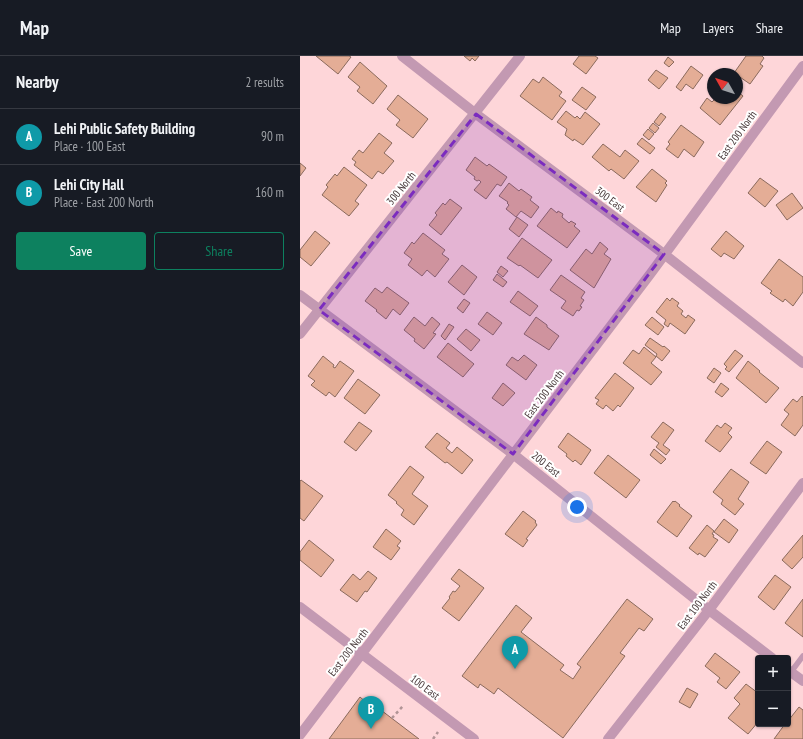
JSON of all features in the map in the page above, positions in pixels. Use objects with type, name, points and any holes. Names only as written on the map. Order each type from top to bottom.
[{"type":"street","name":"300 East","points":[[402,56],[476,114],[664,254],[803,363]]},
{"type":"street","name":"300 North","points":[[300,334],[476,114],[520,56]]},
{"type":"street","name":"East 200 North","points":[[300,735],[514,454],[803,66]]},
{"type":"street","name":"200 East","points":[[300,295],[514,454],[709,610],[768,655]]},
{"type":"street","name":"East 100 North","points":[[608,739],[709,610],[803,483]]},
{"type":"street","name":"100 East","points":[[300,607],[361,655],[474,739]]},
{"type":"street","points":[[791,672],[803,681]]},
{"type":"lane","points":[[791,669],[803,656]]},
{"type":"path","points":[[392,718],[403,706]]},
{"type":"path","points":[[433,739],[438,732]]},
{"type":"highlighted area","points":[[476,114],[664,254],[513,454],[319,310]]},
{"type":"building","points":[[316,56],[349,56],[351,57],[338,74]]},
{"type":"building","points":[[464,56],[479,56],[475,61],[472,58],[470,61]]},
{"type":"building","points":[[579,56],[595,56],[598,58],[586,74],[573,64]]},
{"type":"building","points":[[746,56],[762,56],[764,58],[760,64],[763,66],[750,84],[743,79],[743,68],[738,68]]},
{"type":"building","points":[[668,57],[674,62],[669,67],[664,63]]},
{"type":"building","points":[[360,62],[387,86],[373,104],[357,91],[360,87],[348,77]]},
{"type":"building","points":[[691,66],[703,75],[693,89],[686,84],[681,91],[676,87]]},
{"type":"building","points":[[656,70],[668,78],[659,89],[648,80]]},
{"type":"building","points":[[543,77],[562,92],[559,96],[566,101],[552,120],[520,96],[533,79],[539,83]]},
{"type":"building","points":[[582,87],[596,97],[586,110],[572,100]]},
{"type":"building","points":[[398,95],[428,119],[413,138],[396,125],[400,120],[387,109]]},
{"type":"building","points":[[707,98],[707,104],[737,104],[720,125],[700,108]]},
{"type":"building","points":[[566,111],[575,118],[577,116],[580,119],[585,112],[600,124],[583,145],[574,139],[573,141],[565,135],[567,129],[557,122]]},
{"type":"building","points":[[661,113],[666,117],[659,126],[654,122]]},
{"type":"building","points":[[653,123],[659,128],[655,133],[649,128]]},
{"type":"building","points":[[681,125],[704,142],[694,157],[684,149],[678,158],[666,149],[670,144],[668,142]]},
{"type":"building","points":[[648,129],[654,134],[649,140],[643,135]]},
{"type":"building","points":[[379,133],[392,143],[384,153],[394,161],[383,174],[378,171],[372,179],[354,165],[356,162],[352,159],[359,150],[363,153]]},
{"type":"building","points":[[642,138],[655,148],[650,154],[637,144]]},
{"type":"building","points":[[603,144],[620,157],[625,150],[639,161],[624,179],[611,169],[609,171],[592,157]]},
{"type":"building","points":[[475,157],[487,166],[489,164],[507,177],[501,186],[497,184],[486,199],[474,190],[481,182],[474,179],[475,177],[466,170]]},
{"type":"building","points":[[300,163],[306,168],[300,176]]},
{"type":"building","points":[[344,167],[367,185],[355,201],[359,204],[349,216],[322,195],[328,187],[326,185],[335,174],[337,176]]},
{"type":"building","points":[[652,169],[667,181],[665,183],[667,185],[656,202],[636,187]]},
{"type":"building","points":[[760,178],[778,191],[765,207],[748,193]]},
{"type":"building","points":[[509,183],[519,191],[521,189],[532,197],[530,200],[539,207],[531,218],[521,211],[516,217],[506,209],[509,205],[507,203],[508,202],[499,196]]},
{"type":"building","points":[[792,193],[803,208],[787,220],[776,205]]},
{"type":"building","points":[[450,199],[462,208],[441,235],[429,225],[437,215],[435,213],[443,203],[445,205]]},
{"type":"building","points":[[551,208],[557,213],[558,211],[563,214],[562,217],[569,223],[571,221],[576,224],[574,226],[580,231],[567,248],[537,226]]},
{"type":"building","points":[[517,217],[528,225],[519,237],[509,229]]},
{"type":"building","points":[[315,231],[330,243],[311,266],[300,257],[300,250]]},
{"type":"building","points":[[726,231],[744,246],[734,259],[724,253],[721,257],[711,249]]},
{"type":"building","points":[[423,233],[445,250],[442,254],[449,259],[435,277],[427,270],[422,276],[408,265],[412,259],[404,253],[412,242],[414,244]]},
{"type":"building","points":[[522,238],[552,260],[538,278],[507,258]]},
{"type":"building","points":[[600,242],[608,249],[604,254],[611,259],[594,288],[570,270],[586,249],[592,254]]},
{"type":"building","points":[[779,259],[803,277],[803,292],[793,306],[785,299],[783,302],[770,293],[772,291],[761,283]]},
{"type":"building","points":[[462,265],[477,277],[464,295],[448,282]]},
{"type":"building","points":[[501,266],[508,271],[503,277],[497,272]]},
{"type":"building","points":[[497,274],[507,282],[503,287],[493,280]]},
{"type":"building","points":[[561,275],[585,292],[581,298],[584,300],[580,306],[582,307],[579,311],[577,310],[573,316],[561,308],[566,301],[550,290]]},
{"type":"building","points":[[387,287],[409,303],[400,315],[393,309],[386,319],[365,301],[375,288],[382,293]]},
{"type":"building","points":[[518,291],[538,306],[530,316],[510,302]]},
{"type":"building","points":[[667,298],[670,301],[672,298],[679,303],[677,306],[683,311],[681,314],[686,318],[688,315],[695,320],[685,334],[670,323],[668,327],[664,324],[666,320],[656,312]]},
{"type":"building","points":[[464,299],[470,303],[463,313],[457,308]]},
{"type":"building","points":[[487,312],[502,323],[493,335],[478,324]]},
{"type":"building","points":[[414,317],[425,326],[432,317],[440,324],[433,333],[436,334],[424,349],[404,330]]},
{"type":"building","points":[[536,317],[559,336],[549,350],[524,334]]},
{"type":"building","points":[[652,317],[664,327],[658,335],[645,325]]},
{"type":"building","points":[[449,324],[454,327],[445,340],[441,336]]},
{"type":"building","points":[[466,329],[480,340],[471,351],[457,339]]},
{"type":"building","points":[[650,338],[670,351],[662,361],[656,356],[657,354],[645,345]]},
{"type":"building","points":[[448,343],[474,364],[463,377],[437,357]]},
{"type":"building","points":[[644,347],[656,357],[651,363],[662,372],[651,385],[623,363],[633,350],[639,354]]},
{"type":"building","points":[[735,350],[743,356],[729,372],[725,369],[727,367],[724,364]]},
{"type":"building","points":[[524,355],[537,365],[526,380],[506,365],[512,357],[518,361]]},
{"type":"building","points":[[323,356],[334,365],[333,367],[335,368],[340,361],[354,371],[335,397],[329,392],[326,396],[311,385],[315,381],[308,376]]},
{"type":"building","points":[[748,361],[779,388],[766,403],[736,378]]},
{"type":"building","points":[[714,368],[721,373],[714,383],[707,378]]},
{"type":"building","points":[[615,373],[634,388],[620,407],[618,405],[613,411],[606,405],[603,409],[596,404],[599,400],[595,398]]},
{"type":"building","points":[[358,379],[380,395],[365,414],[344,398]]},
{"type":"building","points":[[503,383],[515,393],[503,406],[492,398]]},
{"type":"building","points":[[721,383],[729,389],[722,397],[715,392]]},
{"type":"building","points":[[802,396],[803,425],[795,436],[781,425],[789,414],[784,410],[793,399],[797,402]]},
{"type":"building","points":[[359,422],[372,431],[356,451],[344,442]]},
{"type":"building","points":[[663,422],[674,430],[663,445],[670,450],[666,455],[656,447],[659,443],[651,437]]},
{"type":"building","points":[[725,423],[732,428],[728,433],[732,437],[720,452],[705,441],[717,425],[721,428]]},
{"type":"building","points":[[437,433],[450,443],[446,448],[452,453],[457,447],[473,460],[462,474],[425,447]]},
{"type":"building","points":[[568,433],[591,450],[581,465],[575,460],[573,462],[566,456],[567,454],[558,447]]},
{"type":"building","points":[[767,441],[782,452],[766,474],[750,463]]},
{"type":"building","points":[[654,449],[666,459],[661,464],[650,455]]},
{"type":"building","points":[[608,455],[640,480],[626,498],[594,473]]},
{"type":"building","points":[[410,466],[424,477],[412,494],[428,506],[414,525],[401,515],[404,510],[388,495]]},
{"type":"building","points":[[731,469],[749,482],[738,499],[744,504],[735,515],[721,504],[723,500],[713,492]]},
{"type":"building","points":[[301,480],[323,496],[304,521],[300,518]]},
{"type":"building","points":[[673,501],[675,501],[692,516],[677,537],[657,522]]},
{"type":"building","points":[[523,511],[536,521],[535,522],[537,525],[526,539],[528,540],[523,547],[505,534]]},
{"type":"building","points":[[724,519],[738,530],[729,543],[714,532]]},
{"type":"building","points":[[707,525],[714,531],[712,534],[714,535],[713,537],[718,540],[705,557],[699,553],[698,555],[689,548]]},
{"type":"building","points":[[386,529],[401,541],[397,546],[400,548],[391,560],[373,547]]},
{"type":"building","points":[[803,535],[803,557],[792,569],[782,560]]},
{"type":"building","points":[[309,540],[334,560],[321,577],[300,560],[300,552]]},
{"type":"building","points":[[459,569],[484,588],[459,621],[442,608],[450,598],[449,597],[453,591],[455,592],[460,586],[451,579]]},
{"type":"building","points":[[368,571],[377,578],[367,592],[365,591],[357,602],[340,590],[353,574],[360,580]]},
{"type":"building","points":[[775,575],[791,587],[774,610],[758,597]]},
{"type":"building","points":[[627,599],[653,619],[644,631],[639,628],[620,653],[625,656],[563,738],[498,688],[494,694],[480,684],[478,688],[462,676],[516,605],[532,618],[521,632],[564,665],[560,670],[573,679],[581,667],[577,664]]},
{"type":"building","points":[[803,599],[803,637],[785,623]]},
{"type":"building","points":[[715,653],[740,672],[726,689],[717,682],[720,678],[705,666]]},
{"type":"building","points":[[746,684],[755,691],[755,726],[748,734],[728,718],[740,704],[734,698]]},
{"type":"building","points":[[687,688],[698,694],[690,708],[679,702]]},
{"type":"building","points":[[360,697],[367,703],[369,701],[419,739],[329,739]]},
{"type":"building","points":[[799,707],[803,710],[803,739],[774,739],[783,727],[791,727],[791,717]]},
{"type":"place","name":"Lehi Public Safety Building","points":[[515,669]]},
{"type":"place","name":"Lehi City Hall","points":[[371,729]]}]
